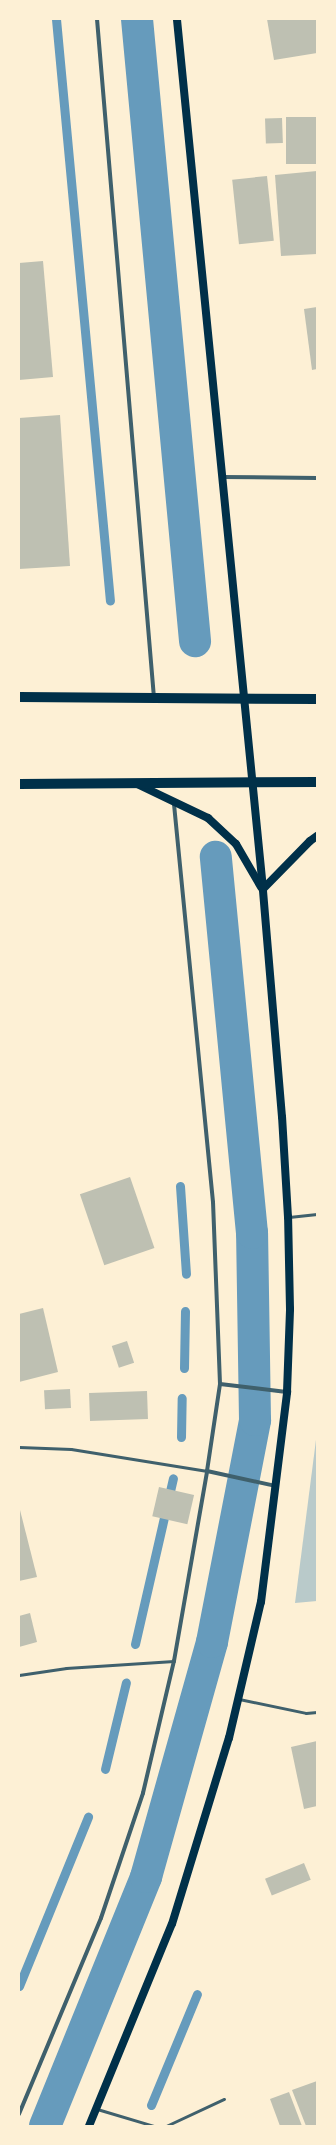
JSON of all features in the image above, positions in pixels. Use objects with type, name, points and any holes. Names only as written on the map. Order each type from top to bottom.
[{"type":"main road","points":[[89,2126],[172,1924],[229,1738],[261,1602],[277,1486],[287,1392],[290,1309],[288,1217],[282,1117],[244,699],[177,19]]},
{"type":"main road","points":[[19,697],[317,699]]},
{"type":"main road","points":[[19,784],[317,782]]},
{"type":"main road","points":[[137,784],[174,800],[208,818],[236,844],[262,889]]},
{"type":"main road","points":[[262,889],[310,841],[317,836]]},
{"type":"street","points":[[97,19],[154,698]]},
{"type":"street","points":[[222,477],[317,478]]},
{"type":"street","points":[[19,2114],[68,1999],[103,1911],[143,1793],[174,1661],[207,1471],[220,1384],[213,1202],[174,800]]},
{"type":"street","points":[[220,1384],[287,1392]]},
{"type":"street","points":[[207,1471],[277,1486]]},
{"type":"lane","points":[[288,1217],[317,1214]]},
{"type":"lane","points":[[19,1447],[72,1449],[207,1471]]},
{"type":"lane","points":[[19,1675],[66,1668],[174,1661]]},
{"type":"lane","points":[[239,1699],[306,1712],[317,1712]]},
{"type":"lane","points":[[166,2126],[224,2099]]},
{"type":"lane","points":[[96,2109],[154,2126]]},
{"type":"shaded area","points":[[317,1432],[317,1601],[295,1603]]},
{"type":"building","points":[[267,19],[317,19],[317,53],[274,60]]},
{"type":"building","points":[[286,117],[317,117],[317,164],[286,164]]},
{"type":"building","points":[[282,118],[283,143],[266,144],[265,119]]},
{"type":"building","points":[[317,171],[317,254],[281,256],[275,175]]},
{"type":"building","points":[[267,176],[274,241],[239,244],[232,180]]},
{"type":"building","points":[[43,261],[53,377],[19,380],[19,263]]},
{"type":"building","points":[[317,307],[317,369],[312,370],[304,309]]},
{"type":"building","points":[[60,415],[70,566],[19,569],[19,418]]},
{"type":"building","points":[[130,1177],[154,1248],[104,1265],[80,1194]]},
{"type":"building","points":[[43,1308],[58,1372],[19,1382],[19,1314]]},
{"type":"building","points":[[127,1341],[134,1363],[119,1368],[112,1346]]},
{"type":"building","points":[[70,1389],[71,1408],[45,1409],[44,1390]]},
{"type":"building","points":[[147,1391],[148,1419],[90,1421],[89,1393]]},
{"type":"building","points":[[159,1487],[194,1495],[187,1524],[152,1516]]},
{"type":"building","points":[[19,1506],[37,1577],[19,1581]]},
{"type":"building","points":[[30,1613],[37,1642],[19,1647],[19,1616]]},
{"type":"building","points":[[317,1741],[317,1806],[304,1809],[291,1747]]},
{"type":"building","points":[[304,1863],[311,1880],[272,1895],[265,1879]]},
{"type":"building","points":[[317,2081],[317,2126],[306,2126],[292,2090]]},
{"type":"building","points":[[289,2092],[302,2126],[280,2126],[270,2099]]},
{"type":"waterway","points":[[56,19],[110,601]]},
{"type":"waterway","points":[[137,19],[195,641]]},
{"type":"waterway","points":[[45,2126],[146,1877],[212,1642],[255,1420],[252,1233],[216,857]]},
{"type":"waterway","points":[[180,1186],[186,1274]]},
{"type":"waterway","points":[[184,1368],[185,1311]]},
{"type":"waterway","points":[[181,1437],[182,1398]]},
{"type":"waterway","points":[[135,1644],[173,1478]]},
{"type":"waterway","points":[[105,1769],[126,1682]]},
{"type":"waterway","points":[[19,1986],[88,1817]]},
{"type":"waterway","points":[[151,2105],[197,1994]]}]
